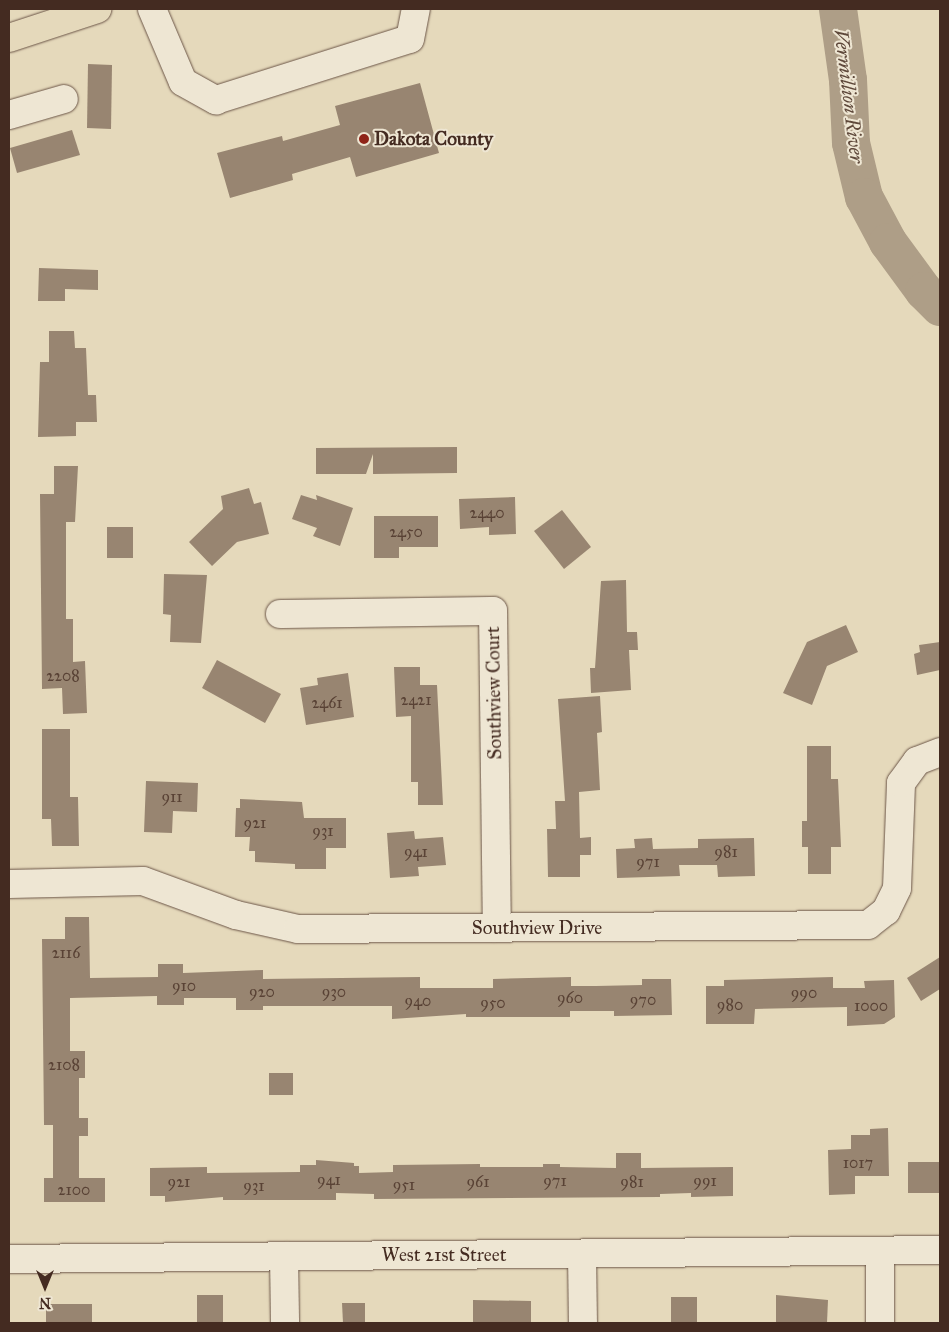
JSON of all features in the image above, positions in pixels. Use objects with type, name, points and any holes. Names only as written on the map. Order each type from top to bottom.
[{"type":"main road","points":[[9,38],[97,9]]},
{"type":"street","points":[[152,9],[183,82],[216,100],[410,39],[416,9]]},
{"type":"street","points":[[9,115],[64,98]]},
{"type":"street","name":"Southview Court","points":[[280,614],[493,611],[497,928]]},
{"type":"street","name":"Southview Drive","points":[[9,884],[143,881],[236,915],[298,929],[868,925],[886,911],[897,888],[901,783],[917,761],[940,752]]},
{"type":"street","name":"West 21st Street","points":[[9,1259],[940,1250]]},
{"type":"street","points":[[880,1251],[880,1323]]},
{"type":"street","points":[[582,1254],[582,1323]]},
{"type":"street","points":[[284,1256],[285,1323]]},
{"type":"building","points":[[88,64],[112,65],[111,129],[87,128]]},
{"type":"building","name":"Dakota County","points":[[420,83],[439,153],[356,177],[350,157],[292,174],[293,180],[230,198],[217,153],[282,136],[283,141],[340,125],[335,106]]},
{"type":"building","points":[[72,130],[80,155],[17,173],[10,148]]},
{"type":"building","points":[[39,268],[98,270],[98,290],[65,289],[65,301],[38,301]]},
{"type":"building","points":[[49,331],[74,331],[75,348],[86,348],[88,395],[96,395],[97,422],[76,422],[76,436],[38,437],[40,362],[49,362]]},
{"type":"building","points":[[457,447],[457,473],[373,474],[373,454],[366,474],[316,474],[316,448]]},
{"type":"building","points":[[54,466],[78,466],[75,522],[66,522],[66,619],[73,619],[73,662],[85,661],[87,713],[63,714],[62,688],[42,689],[40,494],[54,494]]},
{"type":"building","points":[[249,488],[254,504],[261,502],[269,534],[237,542],[212,566],[189,542],[223,509],[221,496]]},
{"type":"building","points":[[301,495],[317,500],[316,495],[353,508],[340,546],[313,536],[317,528],[292,519]]},
{"type":"building","points":[[515,497],[516,534],[489,535],[489,527],[460,529],[459,499]]},
{"type":"building","points":[[562,510],[591,547],[564,569],[534,531]]},
{"type":"building","points":[[374,516],[438,516],[438,547],[399,547],[399,558],[374,558]]},
{"type":"building","points":[[107,527],[133,527],[133,558],[107,558]]},
{"type":"building","points":[[164,574],[207,575],[201,643],[170,642],[171,615],[163,614]]},
{"type":"building","points":[[626,580],[627,632],[637,632],[638,650],[629,650],[631,690],[591,693],[590,668],[595,668],[601,581]]},
{"type":"building","points":[[846,625],[858,652],[827,666],[812,705],[783,693],[807,642]]},
{"type":"building","points":[[940,642],[940,670],[917,675],[914,654],[920,652],[919,645]]},
{"type":"building","points":[[217,660],[281,694],[265,723],[202,688]]},
{"type":"building","points":[[394,667],[420,667],[420,685],[437,685],[443,805],[418,805],[418,782],[411,782],[411,716],[396,717]]},
{"type":"building","points":[[348,673],[354,717],[306,725],[300,688],[318,685],[317,678]]},
{"type":"building","points":[[600,696],[602,732],[597,733],[600,790],[579,792],[580,838],[591,837],[591,855],[580,855],[580,877],[548,877],[547,829],[556,829],[555,801],[565,801],[558,699]]},
{"type":"building","points":[[42,729],[70,729],[70,797],[78,797],[79,846],[52,846],[51,819],[42,819]]},
{"type":"building","points":[[807,746],[831,746],[831,779],[838,779],[841,847],[831,847],[831,874],[808,874],[808,847],[802,847],[802,821],[807,821]]},
{"type":"building","points":[[146,781],[198,783],[197,812],[173,811],[172,833],[144,832]]},
{"type":"building","points":[[240,799],[302,802],[304,818],[346,818],[346,848],[326,848],[326,869],[295,869],[295,864],[255,862],[255,851],[249,851],[250,837],[235,837],[236,808],[240,808]]},
{"type":"building","points":[[414,831],[415,839],[443,837],[446,865],[418,867],[419,876],[390,878],[387,833]]},
{"type":"building","points":[[652,838],[653,849],[698,848],[698,839],[754,838],[755,876],[718,877],[717,865],[679,865],[680,876],[617,878],[616,849],[635,848],[634,839]]},
{"type":"building","points":[[65,917],[89,917],[90,978],[158,977],[158,964],[183,964],[183,973],[263,970],[263,979],[420,977],[420,988],[493,988],[493,979],[571,977],[571,986],[596,986],[642,985],[642,979],[671,979],[672,1015],[614,1016],[614,1011],[570,1011],[570,1017],[466,1017],[466,1014],[392,1019],[392,1006],[263,1006],[263,1010],[236,1010],[236,998],[184,998],[184,1005],[157,1005],[157,996],[70,998],[70,1051],[85,1051],[85,1078],[79,1078],[79,1118],[88,1118],[88,1136],[79,1136],[79,1178],[105,1178],[105,1202],[44,1202],[44,1178],[53,1178],[53,1125],[44,1125],[42,939],[65,939]]},
{"type":"building","points":[[940,957],[940,989],[921,1001],[907,978]]},
{"type":"building","points":[[833,977],[833,988],[865,988],[864,981],[894,980],[895,1017],[884,1024],[847,1026],[847,1007],[755,1009],[754,1024],[706,1024],[706,986],[724,986],[724,980]]},
{"type":"building","points":[[269,1073],[293,1073],[293,1095],[269,1095]]},
{"type":"building","points":[[888,1128],[889,1176],[855,1176],[855,1194],[829,1195],[828,1150],[851,1149],[851,1135],[870,1135],[870,1129]]},
{"type":"building","points":[[616,1153],[641,1153],[641,1168],[733,1167],[733,1196],[691,1197],[691,1193],[660,1194],[660,1197],[374,1199],[374,1194],[336,1193],[336,1200],[223,1200],[223,1197],[165,1202],[165,1196],[150,1196],[150,1168],[207,1167],[207,1173],[300,1172],[300,1165],[316,1165],[316,1160],[354,1163],[354,1166],[359,1166],[359,1173],[393,1172],[393,1165],[480,1164],[480,1167],[543,1167],[543,1164],[560,1164],[560,1167],[616,1168]]},
{"type":"building","points":[[908,1162],[940,1162],[940,1193],[908,1193]]},
{"type":"building","points":[[197,1295],[223,1295],[223,1323],[197,1323]]},
{"type":"building","points":[[776,1295],[828,1300],[827,1323],[776,1322]]},
{"type":"building","points":[[671,1297],[697,1297],[697,1323],[671,1323]]},
{"type":"building","points":[[473,1300],[531,1301],[531,1323],[473,1323]]},
{"type":"building","points":[[342,1303],[365,1303],[365,1323],[343,1323]]},
{"type":"building","points":[[46,1304],[92,1304],[92,1323],[46,1323]]},
{"type":"waterway","name":"Vermillion River","points":[[838,9],[848,80],[851,143],[864,197],[888,242],[924,291],[940,307]]},
{"type":"place","name":"Dakota County","points":[[364,139]]}]
